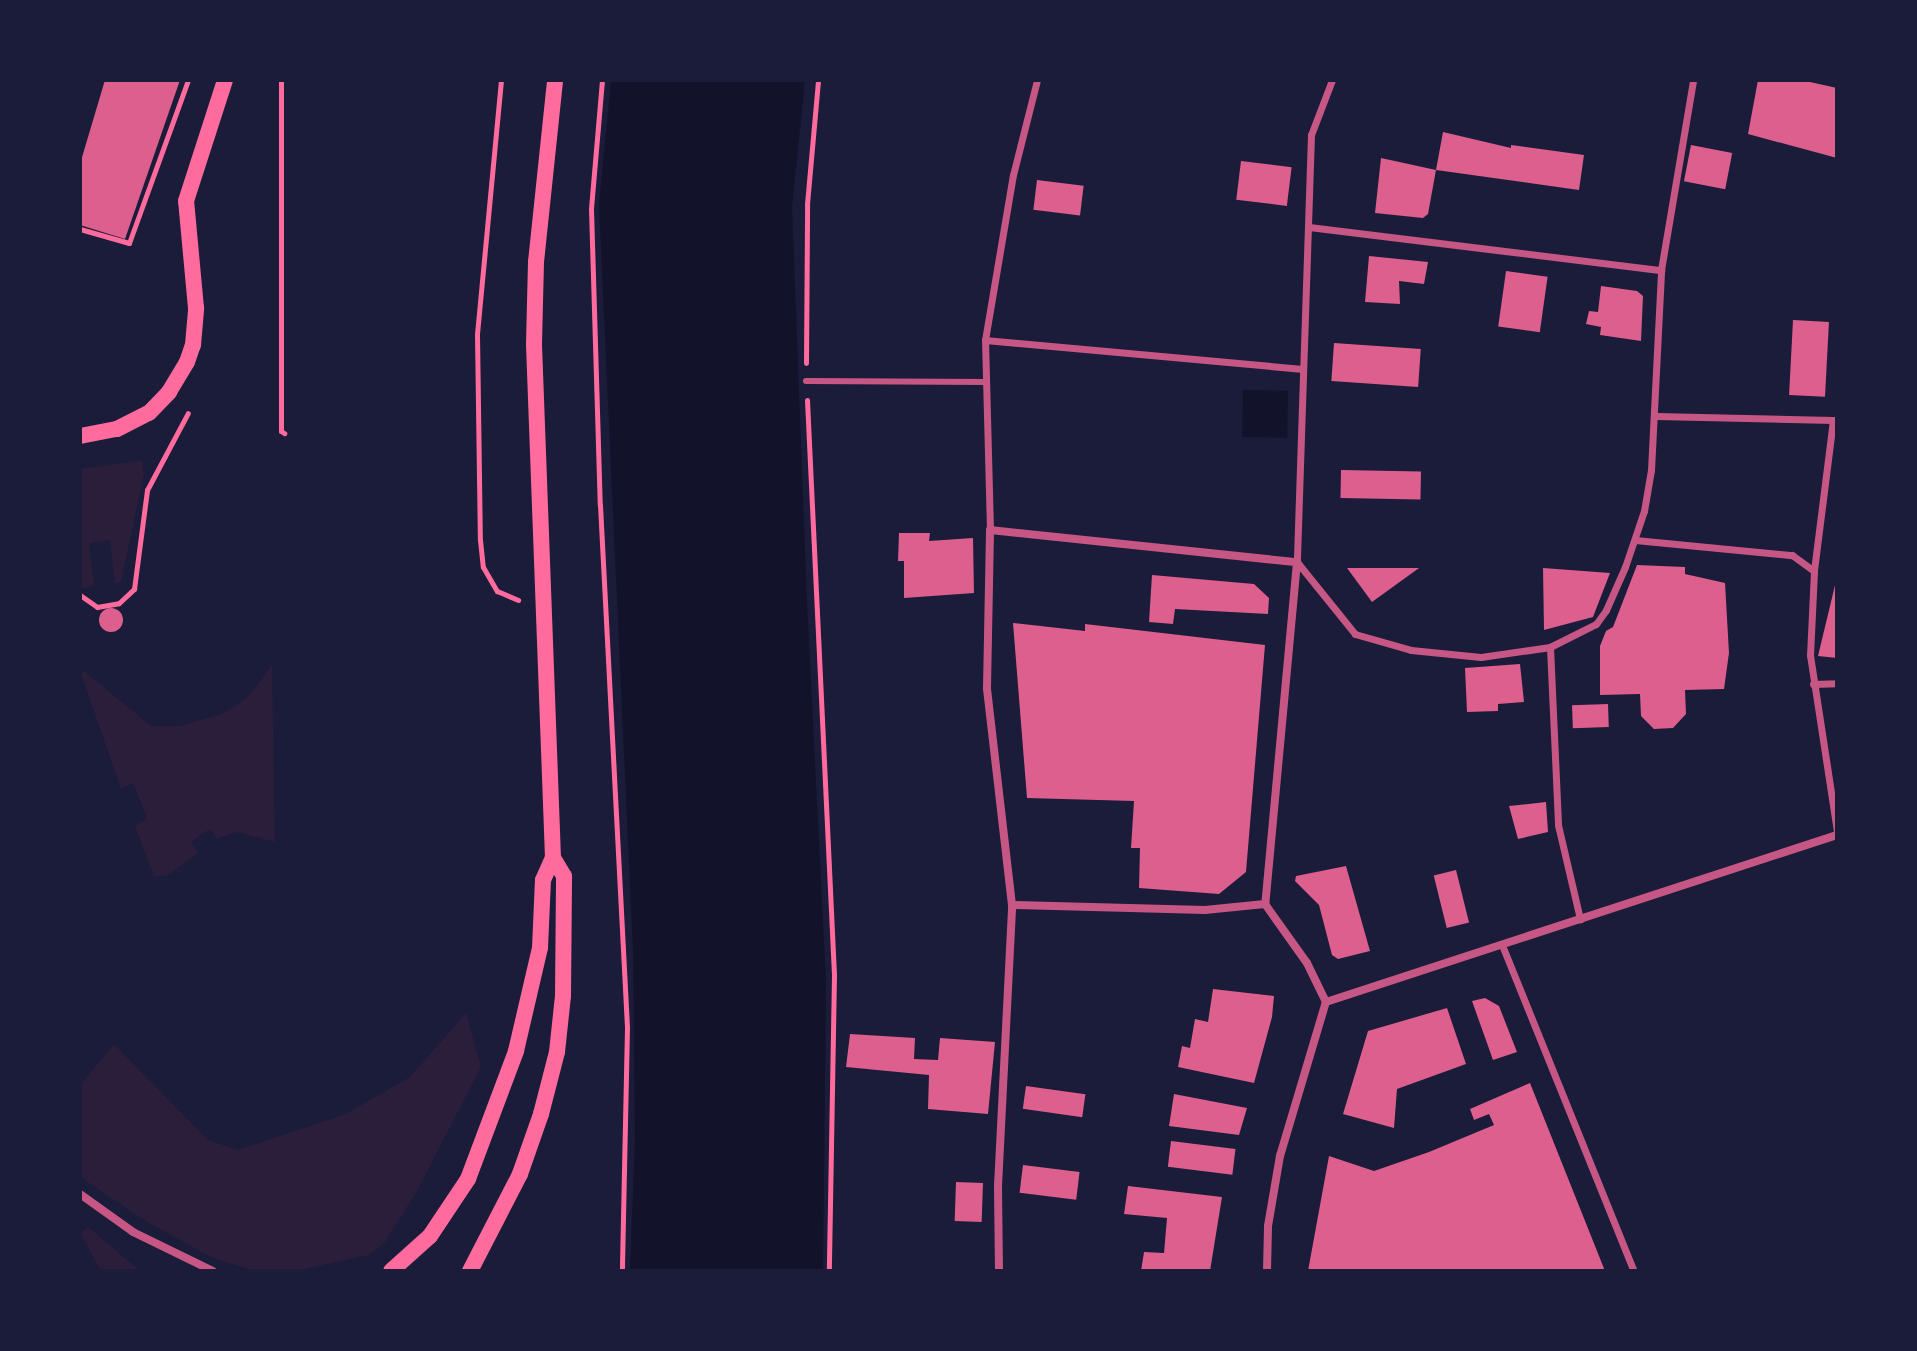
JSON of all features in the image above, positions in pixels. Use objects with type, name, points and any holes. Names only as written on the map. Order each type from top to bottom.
[{"type":"main road","points":[[80,436],[117,429],[149,413],[169,392],[187,362],[193,345],[196,308],[186,201],[225,80]]},
{"type":"main road","points":[[391,1271],[430,1236],[468,1179],[516,1051],[540,948],[543,880],[553,858],[542,611],[535,305],[555,80]]},
{"type":"main road","points":[[470,1271],[520,1174],[557,1052],[563,996],[564,876],[553,858]]},
{"type":"street","points":[[999,1271],[998,1186],[1012,905],[987,688],[990,530],[985,340],[1013,175],[1037,80]]},
{"type":"street","points":[[1267,1271],[1268,1226],[1280,1156],[1326,1002],[1307,963],[1265,904],[1297,562],[1311,135],[1332,80]]},
{"type":"street","points":[[990,530],[1297,562],[1355,634],[1411,650],[1481,657],[1550,647],[1596,624],[1606,610],[1635,540],[1651,470],[1661,270],[1693,80]]},
{"type":"street","points":[[1309,227],[1661,270]]},
{"type":"street","points":[[985,340],[1303,369]]},
{"type":"street","points":[[1326,1002],[1837,834],[1813,684],[1814,571],[1833,420],[1656,416]]},
{"type":"street","points":[[1635,540],[1792,555],[1814,571]]},
{"type":"street","points":[[1550,647],[1558,825],[1580,919]]},
{"type":"street","points":[[1813,684],[1837,683]]},
{"type":"street","points":[[1012,905],[1205,910],[1265,904]]},
{"type":"street","points":[[1502,945],[1634,1271]]},
{"type":"street","points":[[80,1194],[133,1232],[213,1271]]},
{"type":"lane","points":[[806,381],[986,382]]},
{"type":"path","points":[[80,229],[129,243],[188,80]]},
{"type":"path","points":[[281,80],[281,431],[284,433]]},
{"type":"path","points":[[501,80],[477,334],[480,540],[483,567],[497,591],[542,611]]},
{"type":"path","points":[[602,80],[591,209],[600,505],[627,1027],[622,1271]]},
{"type":"path","points":[[818,80],[807,204],[806,381],[834,975],[829,1271]]},
{"type":"path","points":[[80,595],[97,607],[119,603],[134,589],[147,490],[190,409]]},
{"type":"shaded area","points":[[611,80],[805,80],[792,208],[826,982],[823,1271],[630,1271],[635,1139],[633,950],[599,205]]},
{"type":"shaded area","points":[[1243,390],[1288,391],[1287,438],[1242,437]]},
{"type":"shaded area","points":[[142,461],[144,474],[121,582],[115,584],[110,540],[89,543],[94,586],[81,589],[80,469]]},
{"type":"shaded area","points":[[272,665],[275,842],[236,832],[217,839],[210,829],[191,842],[198,853],[168,875],[154,877],[135,826],[147,818],[133,783],[121,789],[80,671],[151,726],[180,726],[221,714],[237,705],[250,695]]},
{"type":"shaded area","points":[[466,1013],[481,1067],[416,1193],[385,1242],[369,1255],[294,1271],[257,1271],[211,1257],[144,1220],[80,1177],[80,1085],[114,1044],[208,1140],[238,1150],[346,1114],[410,1077]]},
{"type":"shaded area","points":[[88,1227],[140,1271],[101,1271],[80,1233]]},
{"type":"building","points":[[105,80],[180,80],[125,239],[80,225],[80,164]]},
{"type":"building","points":[[1758,80],[1801,80],[1837,88],[1837,158],[1748,134]]},
{"type":"building","points":[[1443,132],[1511,148],[1511,145],[1584,155],[1579,190],[1436,170]]},
{"type":"building","points":[[1691,145],[1732,153],[1725,189],[1684,181]]},
{"type":"building","points":[[1381,158],[1436,170],[1428,214],[1423,218],[1375,213]]},
{"type":"building","points":[[1241,161],[1292,167],[1287,206],[1236,200]]},
{"type":"building","points":[[1037,180],[1084,186],[1080,216],[1033,210]]},
{"type":"building","points":[[1369,256],[1428,262],[1424,284],[1399,281],[1400,304],[1365,302]]},
{"type":"building","points":[[1506,271],[1548,277],[1540,332],[1498,326]]},
{"type":"building","points":[[1601,286],[1637,291],[1643,296],[1641,341],[1600,335],[1601,327],[1586,324],[1589,311],[1598,312]]},
{"type":"building","points":[[1793,320],[1829,322],[1825,397],[1789,395]]},
{"type":"building","points":[[1334,343],[1421,349],[1418,387],[1331,381]]},
{"type":"building","points":[[1341,470],[1421,471],[1420,499],[1341,498]]},
{"type":"building","points":[[899,533],[930,533],[929,541],[973,538],[974,593],[904,598],[904,561],[898,561]]},
{"type":"building","points":[[1637,565],[1685,567],[1685,574],[1725,583],[1729,653],[1724,689],[1685,690],[1686,714],[1673,728],[1654,729],[1641,716],[1640,694],[1600,695],[1600,646],[1606,631],[1613,627]]},
{"type":"building","points":[[1347,568],[1419,568],[1372,602]]},
{"type":"building","points":[[1543,568],[1610,573],[1593,617],[1544,630]]},
{"type":"building","points":[[1152,575],[1254,584],[1269,598],[1268,614],[1175,609],[1173,624],[1149,622]]},
{"type":"building","points":[[1836,581],[1837,658],[1818,656]]},
{"type":"building","points":[[111,608],[120,611],[123,620],[120,629],[111,632],[102,629],[99,620],[102,611]]},
{"type":"building","points":[[1013,623],[1085,631],[1085,624],[1265,645],[1246,872],[1219,894],[1139,888],[1140,848],[1131,848],[1134,801],[1027,798]]},
{"type":"building","points":[[1520,664],[1524,702],[1498,704],[1498,711],[1467,712],[1465,668]]},
{"type":"building","points":[[1608,704],[1609,727],[1573,728],[1572,705]]},
{"type":"building","points":[[1546,802],[1548,832],[1518,839],[1509,806]]},
{"type":"building","points":[[1346,866],[1370,951],[1338,959],[1332,955],[1319,905],[1295,881],[1296,876]]},
{"type":"building","points":[[1456,870],[1469,922],[1447,928],[1434,876]]},
{"type":"building","points":[[1213,989],[1274,996],[1272,1017],[1254,1083],[1178,1067],[1182,1046],[1190,1048],[1195,1019],[1208,1022]]},
{"type":"building","points":[[1485,998],[1499,1006],[1517,1052],[1493,1060],[1472,1001]]},
{"type":"building","points":[[1447,1008],[1466,1064],[1397,1089],[1394,1128],[1343,1114],[1368,1031]]},
{"type":"building","points":[[850,1034],[915,1038],[914,1059],[938,1060],[940,1038],[995,1042],[988,1114],[928,1109],[929,1075],[846,1067]]},
{"type":"building","points":[[1530,1083],[1605,1271],[1308,1271],[1329,1156],[1374,1171],[1429,1152],[1494,1125],[1489,1114],[1474,1120],[1470,1109]]},
{"type":"building","points":[[1026,1086],[1085,1094],[1082,1117],[1023,1109]]},
{"type":"building","points":[[1174,1094],[1247,1108],[1239,1135],[1169,1126]]},
{"type":"building","points":[[1171,1141],[1236,1149],[1232,1175],[1168,1167]]},
{"type":"building","points":[[1023,1165],[1080,1172],[1076,1200],[1020,1193]]},
{"type":"building","points":[[956,1182],[983,1183],[982,1222],[955,1221]]},
{"type":"building","points":[[1128,1186],[1222,1197],[1210,1271],[1141,1271],[1144,1252],[1164,1253],[1167,1218],[1124,1214]]}]
